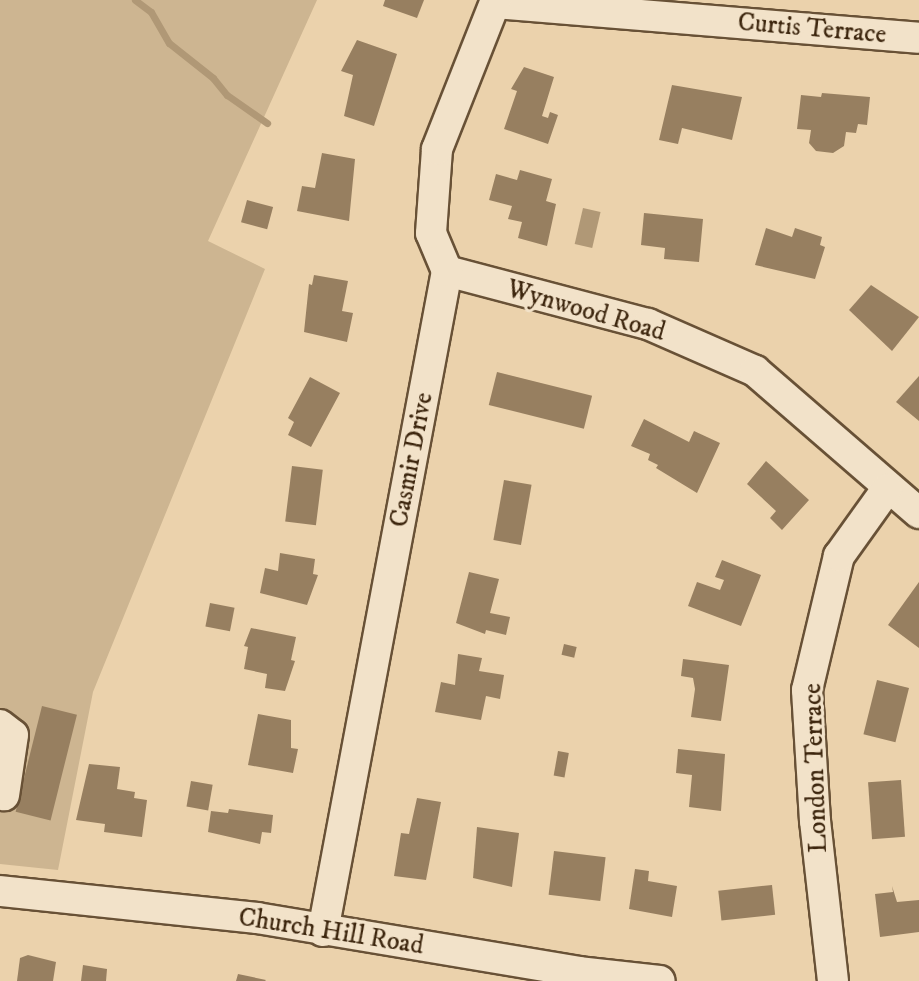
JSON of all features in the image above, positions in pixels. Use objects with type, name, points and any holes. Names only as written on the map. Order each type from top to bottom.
[{"type":"street","name":"Curtis Terrace","points":[[496,1],[919,38]]},
{"type":"street","points":[[447,271],[431,233],[437,149],[496,1]]},
{"type":"street","name":"Wynwood Road","points":[[447,271],[648,324],[755,371],[887,489],[919,513]]},
{"type":"street","name":"Casmir Drive","points":[[323,931],[447,271]]},
{"type":"street","name":"London Terrace","points":[[832,981],[807,690],[839,556],[887,489]]},
{"type":"street","points":[[0,725],[13,735],[4,795]]},
{"type":"street","name":"Church Hill Road","points":[[0,891],[257,918],[323,931],[660,981]]},
{"type":"shaded area","points":[[0,0],[317,0],[208,241],[265,269],[93,692],[58,870],[0,864]]},
{"type":"shaded area","points":[[583,208],[601,212],[592,248],[575,244]]},
{"type":"building","points":[[385,0],[424,0],[417,18],[383,6]]},
{"type":"building","points":[[357,40],[397,54],[374,126],[344,116],[353,75],[341,71]]},
{"type":"building","points":[[524,67],[554,77],[542,116],[548,118],[550,112],[558,115],[548,144],[504,129],[517,91],[511,89]]},
{"type":"building","points":[[672,85],[742,97],[732,140],[682,128],[678,144],[659,140]]},
{"type":"building","points":[[822,93],[870,97],[867,125],[858,124],[856,133],[846,132],[844,146],[833,153],[816,151],[809,143],[811,130],[797,129],[801,95],[821,97]]},
{"type":"building","points":[[322,153],[355,159],[349,221],[297,211],[302,186],[315,188]]},
{"type":"building","points":[[520,170],[552,179],[546,201],[556,204],[547,246],[518,238],[522,222],[508,219],[512,206],[489,200],[496,174],[517,180]]},
{"type":"building","points":[[247,200],[273,207],[267,229],[241,222]]},
{"type":"building","points":[[644,213],[703,219],[699,262],[664,259],[665,248],[641,245]]},
{"type":"building","points":[[766,228],[792,237],[795,228],[822,237],[820,245],[825,247],[815,279],[755,265]]},
{"type":"building","points":[[314,275],[348,281],[342,311],[353,313],[347,342],[304,332],[309,284],[312,285]]},
{"type":"building","points":[[871,285],[919,317],[892,351],[849,310]]},
{"type":"building","points":[[497,372],[592,396],[584,429],[489,405]]},
{"type":"building","points":[[919,376],[919,421],[896,402]]},
{"type":"building","points":[[310,377],[340,393],[311,447],[288,435],[294,422],[288,418]]},
{"type":"building","points":[[644,419],[689,442],[694,431],[720,443],[697,493],[656,468],[658,465],[648,460],[650,454],[631,446]]},
{"type":"building","points":[[766,461],[809,500],[782,530],[770,518],[776,511],[747,484]]},
{"type":"building","points":[[292,466],[323,470],[316,525],[285,522]]},
{"type":"building","points":[[504,480],[532,485],[521,545],[493,540]]},
{"type":"building","points":[[280,553],[315,559],[313,574],[318,575],[307,605],[260,593],[265,568],[278,571]]},
{"type":"building","points":[[722,560],[761,575],[741,626],[688,606],[697,582],[720,590],[724,580],[715,577]]},
{"type":"building","points":[[469,572],[499,579],[490,613],[510,617],[506,635],[486,630],[485,634],[456,623]]},
{"type":"building","points":[[919,582],[919,648],[888,625]]},
{"type":"building","points":[[210,603],[235,608],[230,631],[205,627]]},
{"type":"building","points":[[251,628],[296,637],[291,660],[295,661],[285,691],[265,688],[267,674],[244,669],[248,647],[244,646]]},
{"type":"building","points":[[564,644],[577,647],[574,658],[562,655]]},
{"type":"building","points":[[458,654],[482,658],[479,671],[504,675],[500,699],[486,696],[481,720],[435,712],[441,682],[455,685]]},
{"type":"building","points":[[683,659],[729,665],[721,721],[691,717],[695,689],[693,678],[681,676]]},
{"type":"building","points":[[877,680],[909,688],[895,742],[863,734]]},
{"type":"building","points":[[42,706],[77,715],[51,820],[16,812]]},
{"type":"building","points":[[258,714],[291,720],[291,748],[298,749],[293,773],[248,765]]},
{"type":"building","points":[[678,749],[725,754],[721,811],[689,807],[692,775],[676,773]]},
{"type":"building","points":[[558,751],[569,753],[564,778],[554,776]]},
{"type":"building","points":[[89,764],[120,767],[117,789],[135,792],[134,798],[147,800],[142,837],[104,832],[105,824],[76,820]]},
{"type":"building","points":[[901,780],[905,837],[872,839],[868,782]]},
{"type":"building","points":[[191,781],[213,785],[208,810],[186,807]]},
{"type":"building","points":[[417,798],[441,802],[426,880],[394,876],[401,833],[409,834]]},
{"type":"building","points":[[229,809],[273,815],[271,833],[262,832],[260,844],[208,832],[211,811],[228,813]]},
{"type":"building","points":[[477,827],[519,833],[512,887],[473,878]]},
{"type":"building","points":[[554,851],[606,857],[600,901],[549,895]]},
{"type":"building","points":[[635,869],[649,871],[648,881],[677,886],[672,917],[629,909]]},
{"type":"building","points":[[772,885],[775,915],[721,920],[718,891]]},
{"type":"building","points":[[892,886],[897,902],[919,900],[919,932],[880,937],[875,894],[893,892]]},
{"type":"building","points":[[28,955],[56,962],[53,981],[17,981],[20,958]]},
{"type":"building","points":[[83,965],[107,969],[106,981],[81,981]]},
{"type":"building","points":[[238,974],[266,980],[236,981]]},
{"type":"waterway","points":[[135,0],[151,12],[169,43],[213,78],[227,95],[267,123]]}]
